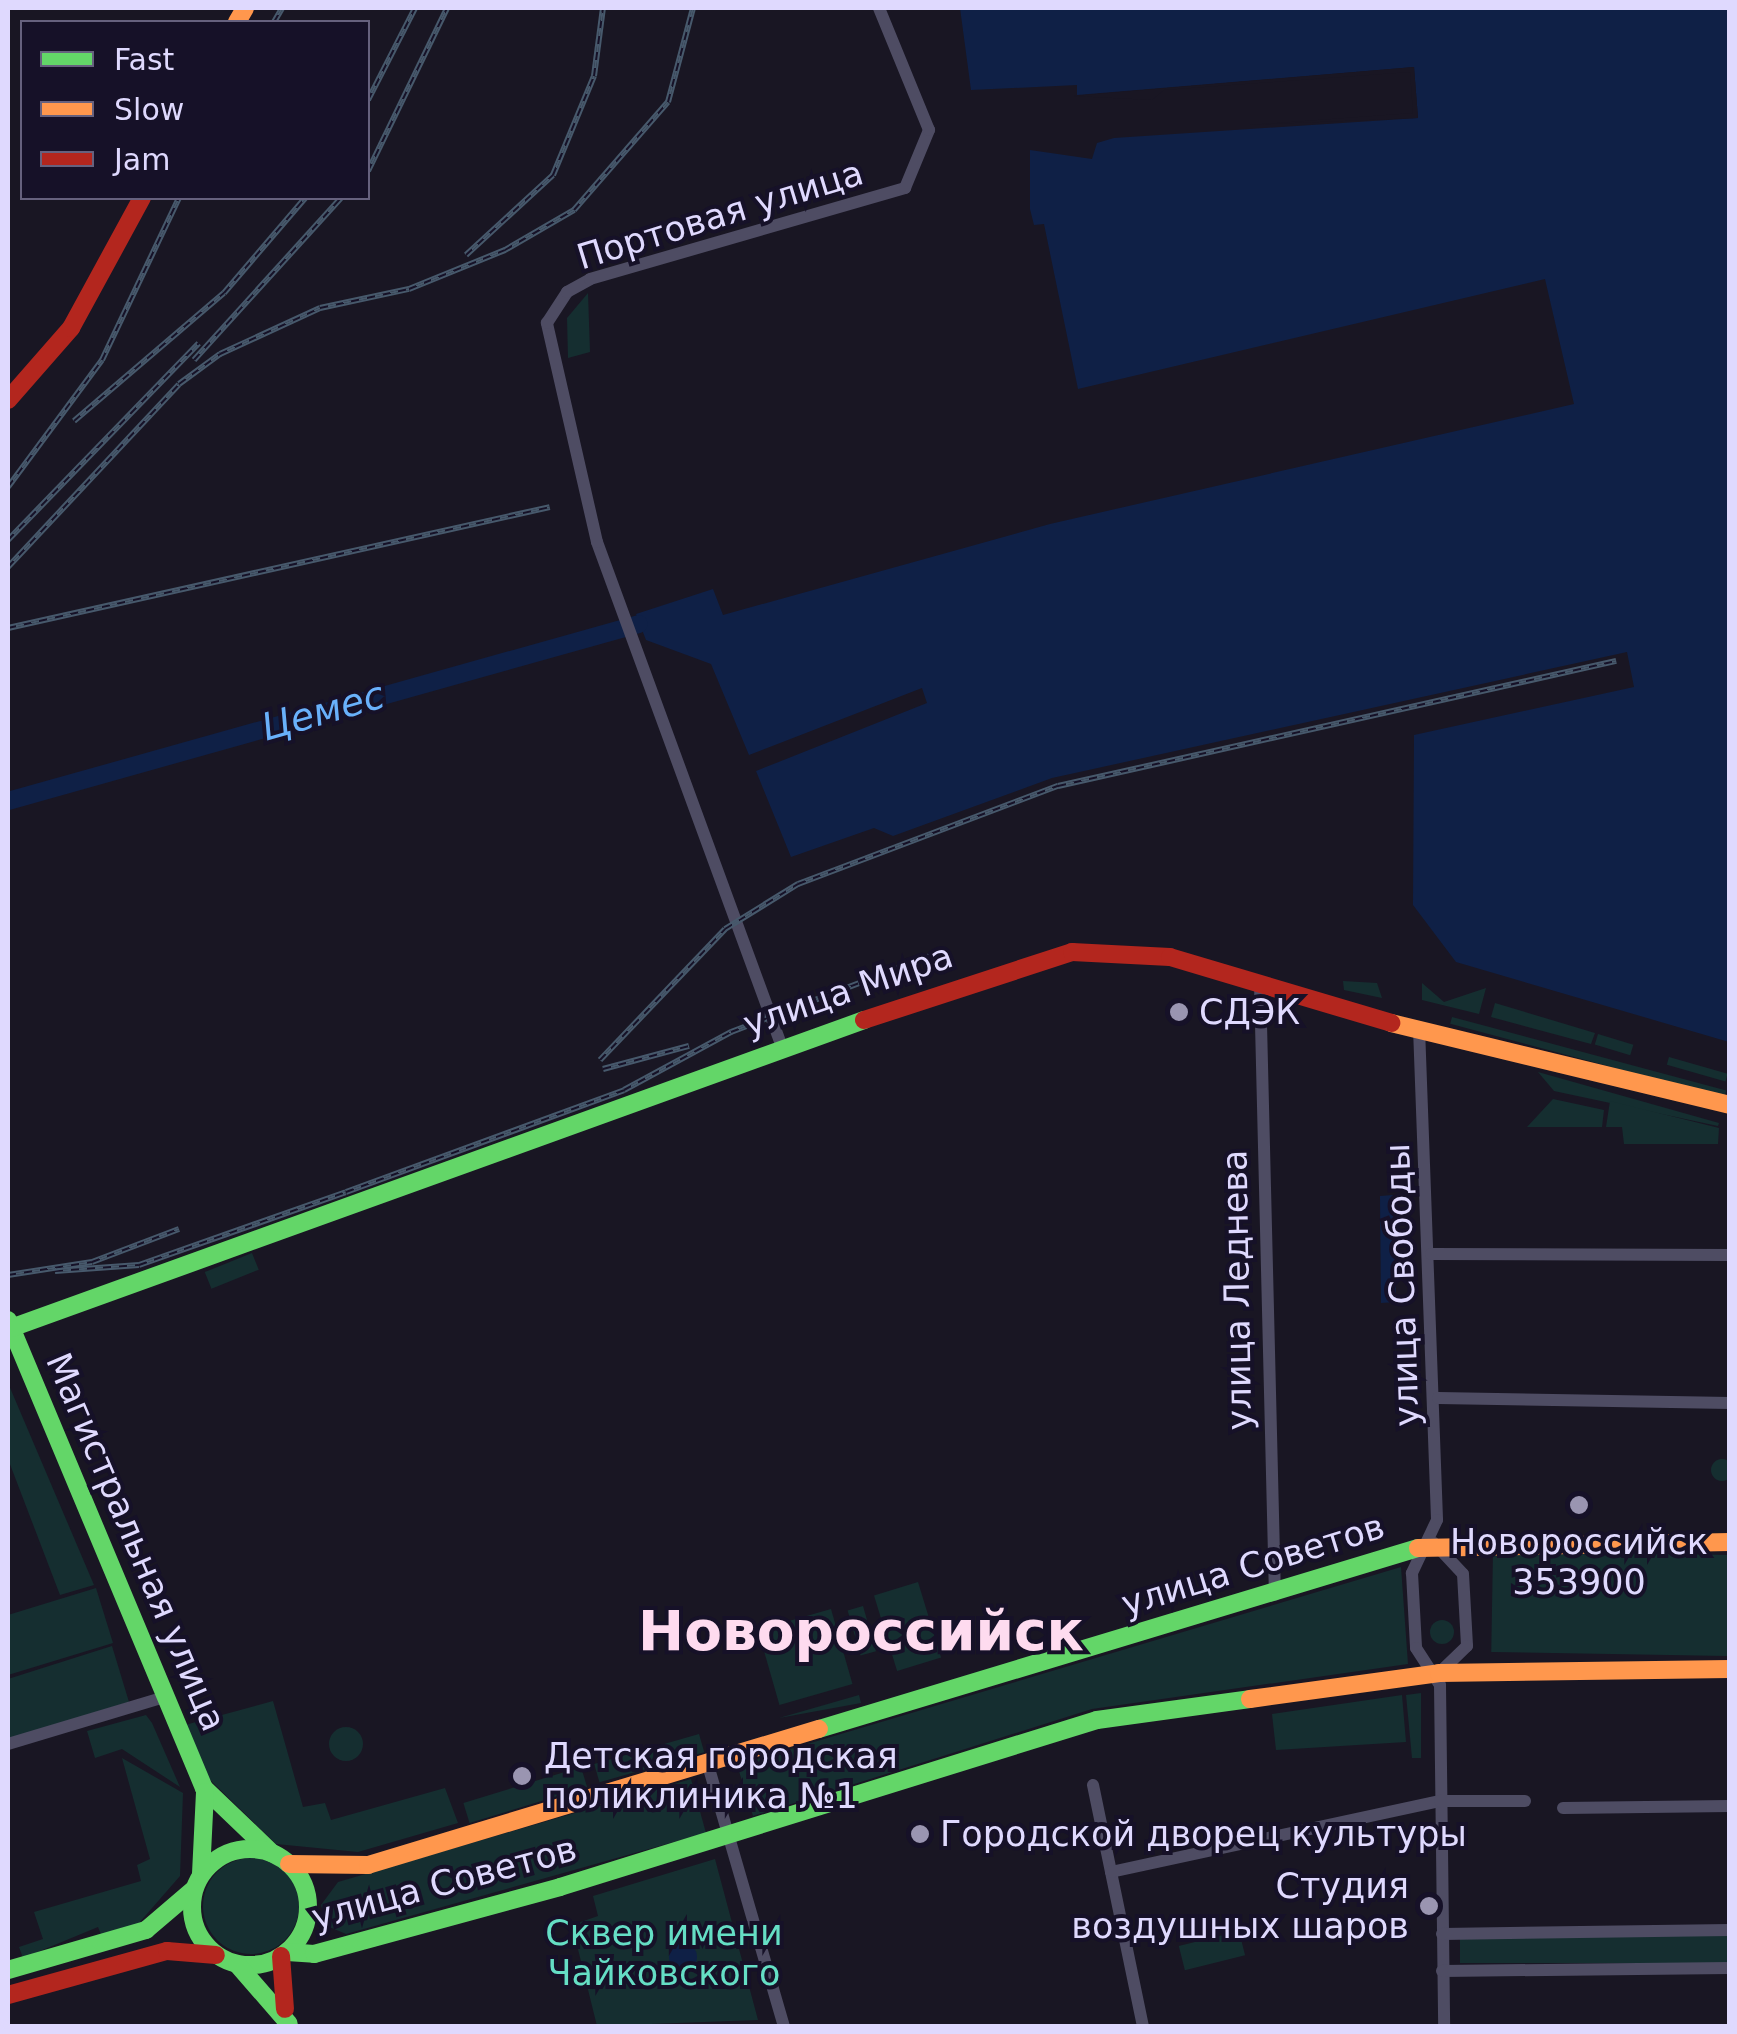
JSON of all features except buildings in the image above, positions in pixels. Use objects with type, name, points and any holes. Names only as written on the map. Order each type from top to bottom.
[{"type":"main road","points":[[8,400],[71,328],[141,200]]},
{"type":"main road","name":"улица Мира","points":[[9,1324],[782,1046],[1072,952],[1170,957],[1419,1026],[1440,1038],[1730,1105]]},
{"type":"main road","name":"Магистральная улица","points":[[9,1324],[204,1788],[281,1859]]},
{"type":"main road","name":"улица Советов","points":[[281,1859],[368,1865],[1275,1595],[1434,1542],[1730,1542]]},
{"type":"main road","name":"улица Советов","points":[[284,1954],[384,1937],[731,1836],[1097,1720],[1439,1673],[1730,1669]]},
{"type":"main road","name":"Магистральная улица","points":[[197,1883],[204,1788]]},
{"type":"main road","points":[[8,1970],[146,1930],[226,1854],[281,1859],[308,1901],[284,1954],[287,2019],[237,1964],[216,1954],[168,1951],[8,1995]]},
{"type":"main road","points":[[197,1883],[194,1926],[216,1954]]},
{"type":"main road","points":[[237,1964],[284,1954]]},
{"type":"street","name":"Портовая улица","points":[[782,1046],[622,606],[551,367],[553,306],[590,279],[905,188],[929,130],[879,8]]},
{"type":"street","name":"улица Леднева","points":[[1260,982],[1275,1595]]},
{"type":"street","name":"улица Свободы","points":[[1419,1026],[1438,1398],[1434,1542],[1412,1574],[1416,1648],[1439,1673],[1444,2026]]},
{"type":"street","points":[[1431,1254],[1730,1255]]},
{"type":"street","points":[[1438,1398],[1730,1403]]},
{"type":"street","points":[[1434,1542],[1463,1574],[1467,1646],[1439,1673]]},
{"type":"street","points":[[8,1744],[165,1697]]},
{"type":"street","points":[[708,1764],[784,2026]]},
{"type":"street","points":[[1093,1785],[1143,2026]]},
{"type":"street","points":[[1111,1872],[1440,1802],[1525,1801]]},
{"type":"street","points":[[1562,1808],[1730,1806]]},
{"type":"street","points":[[1442,1934],[1730,1930]]},
{"type":"street","points":[[1442,1970],[1730,1968]]},
{"type":"green space","points":[[588,293],[590,352],[568,358],[567,318]]},
{"type":"green space","points":[[1343,981],[1377,983],[1382,998],[1344,990]]},
{"type":"green space","points":[[1422,983],[1444,1002],[1486,988],[1479,1014],[1422,1000]]},
{"type":"green space","points":[[1495,1003],[1595,1033],[1591,1044],[1491,1017]]},
{"type":"green space","points":[[1452,1017],[1726,1091],[1725,1097],[1450,1024]]},
{"type":"green space","points":[[1598,1034],[1633,1045],[1630,1055],[1595,1045]]},
{"type":"green space","points":[[1669,1057],[1728,1074],[1725,1082],[1667,1065]]},
{"type":"green space","points":[[1538,1072],[1719,1123],[1718,1126],[1554,1091]]},
{"type":"green space","points":[[1553,1099],[1604,1110],[1602,1127],[1527,1127]]},
{"type":"green space","points":[[1610,1101],[1719,1128],[1718,1144],[1624,1144],[1622,1127],[1606,1127]]},
{"type":"green space","points":[[252,1253],[259,1270],[211,1289],[205,1272]]},
{"type":"green space","points":[[8,1383],[94,1585],[60,1595],[8,1459]]},
{"type":"green space","points":[[1722,1459],[1730,1462],[1730,1478],[1722,1481],[1714,1478],[1711,1470],[1714,1462]]},
{"type":"green space","points":[[1493,1551],[1729,1555],[1727,1656],[1491,1652]]},
{"type":"green space","points":[[1401,1567],[1408,1664],[1092,1709],[753,1816],[737,1765]]},
{"type":"green space","points":[[918,1582],[941,1658],[897,1671],[874,1595]]},
{"type":"green space","points":[[96,1588],[113,1643],[8,1675],[8,1615]]},
{"type":"green space","points":[[863,1606],[876,1651],[861,1656],[848,1610]]},
{"type":"green space","points":[[831,1609],[852,1684],[779,1705],[758,1630]]},
{"type":"green space","points":[[1442,1620],[1451,1623],[1451,1641],[1442,1644],[1433,1641],[1430,1632],[1433,1623]]},
{"type":"green space","points":[[112,1646],[129,1702],[8,1739],[8,1679]]},
{"type":"green space","points":[[1421,1693],[1421,1758],[1412,1758],[1406,1695]]},
{"type":"green space","points":[[859,1695],[861,1703],[779,1718]]},
{"type":"green space","points":[[1402,1695],[1406,1742],[1276,1750],[1272,1714]]},
{"type":"green space","points":[[273,1701],[303,1807],[325,1803],[331,1820],[445,1788],[458,1823],[358,1852],[276,1844],[207,1777],[185,1725]]},
{"type":"green space","points":[[146,1715],[180,1787],[122,1749],[95,1758],[87,1731]]},
{"type":"green space","points":[[346,1727],[358,1732],[363,1744],[358,1756],[346,1761],[334,1756],[329,1744],[334,1732]]},
{"type":"green space","points":[[699,1734],[704,1752],[599,1782],[594,1764]]},
{"type":"green space","points":[[122,1758],[183,1793],[180,1876],[139,1923],[102,1937],[98,1927],[23,1958],[19,1947],[43,1939],[34,1912],[141,1881],[137,1865],[150,1859]]},
{"type":"green space","points":[[581,1767],[587,1787],[470,1823],[463,1803]]},
{"type":"green space","points":[[691,1779],[706,1833],[346,1934],[327,1926],[321,1905],[338,1882]]},
{"type":"green space","points":[[242,1858],[260,1858],[278,1866],[291,1879],[299,1906],[296,1925],[278,1946],[260,1954],[242,1954],[224,1946],[211,1933],[203,1915],[203,1897],[211,1879],[224,1866]]},
{"type":"green space","name":"Сквер имени Чайковского","points":[[715,1859],[758,2020],[597,2026],[572,1925],[598,1916],[593,1896]]},
{"type":"green space","points":[[1239,1931],[1245,1955],[1185,1970],[1179,1946]]},
{"type":"green space","points":[[1460,1935],[1729,1935],[1729,1963],[1460,1963]]},
{"type":"water","points":[[960,8],[1729,8],[1729,1042],[1456,962],[1413,905],[1414,735],[1634,687],[1627,652],[1052,778],[893,836],[874,828],[791,857],[756,771],[927,703],[922,688],[749,755],[711,664],[646,640],[636,614],[713,589],[723,615],[1050,524],[1574,404],[1545,279],[1078,389],[1044,224],[1034,225],[1030,209],[1030,150],[1092,159],[1097,143],[1114,138],[1418,118],[1414,67],[1077,95],[1077,85],[971,90]]},
{"type":"water","points":[[1393,1195],[1396,1302],[1381,1303],[1380,1196]]},
{"type":"water","points":[[683,1943],[693,1947],[697,1957],[693,1967],[683,1971],[673,1967],[669,1957],[673,1947]]},
{"type":"pier","points":[[1414,67],[1418,118],[1248,125],[1413,113],[1410,72],[1164,90],[1152,100],[1073,96]]},
{"type":"waterway","name":"Цемес","points":[[8,801],[639,624]]},
{"type":"railway","points":[[275,20],[282,8]]},
{"type":"railway","points":[[370,96],[415,8]]},
{"type":"railway","points":[[370,167],[447,8]]},
{"type":"railway","points":[[466,255],[553,175],[594,76],[603,8]]},
{"type":"railway","points":[[8,567],[179,384],[220,354],[320,308],[409,289],[505,250],[574,210],[668,102],[693,8]]},
{"type":"railway","points":[[8,487],[102,360],[178,200]]},
{"type":"railway","points":[[74,421],[224,293],[303,200]]},
{"type":"railway","points":[[194,360],[339,200]]},
{"type":"railway","points":[[8,540],[199,343]]},
{"type":"railway","points":[[8,628],[550,507]]},
{"type":"railway","points":[[600,1060],[725,929],[798,884],[1058,786],[1616,661]]},
{"type":"railway","points":[[55,1271],[139,1265],[346,1192],[624,1090],[731,1032],[941,952]]},
{"type":"railway","points":[[603,1069],[689,1046]]},
{"type":"railway","points":[[8,1275],[92,1262],[179,1229]]},
{"type":"traffic: fast","points":[[11,1328],[864,1020]]},
{"type":"traffic: fast","points":[[8,1320],[204,1788],[273,1854]]},
{"type":"traffic: fast","points":[[819,1729],[1418,1548]]},
{"type":"traffic: fast","points":[[287,1952],[314,1954],[560,1887],[1097,1720],[1250,1699]]},
{"type":"traffic: fast","points":[[201,1874],[205,1792]]},
{"type":"traffic: fast","points":[[250,1849],[272,1853],[291,1866],[304,1885],[308,1907],[304,1929],[291,1948],[272,1961],[250,1965],[228,1961],[209,1948],[196,1929],[192,1907],[196,1885],[209,1866],[228,1853],[250,1849]]},
{"type":"traffic: fast","points":[[8,1970],[146,1930],[194,1889]]},
{"type":"traffic: fast","points":[[237,1964],[289,2024]]},
{"type":"traffic: slow","points":[[238,20],[245,8]]},
{"type":"traffic: slow","points":[[1391,1023],[1730,1105]]},
{"type":"traffic: slow","points":[[1418,1548],[1730,1542]]},
{"type":"traffic: slow","points":[[1250,1699],[1439,1673],[1730,1669]]},
{"type":"traffic: slow","points":[[289,1864],[368,1865],[819,1729]]},
{"type":"traffic: jam","points":[[8,400],[71,328],[141,200]]},
{"type":"traffic: jam","points":[[864,1020],[1072,952],[1170,957],[1391,1023]]},
{"type":"traffic: jam","points":[[8,1995],[167,1951],[216,1955]]},
{"type":"traffic: jam","points":[[281,1956],[285,2009]]},
{"type":"place","name":"СДЭК","points":[[1179,1012]]},
{"type":"place","name":"Новороссийск 353900","points":[[1579,1505]]},
{"type":"place","name":"Детская городская поликлиника №1","points":[[522,1776]]},
{"type":"place","name":"Городской дворец культуры","points":[[920,1834]]},
{"type":"place","name":"Студия воздушных шаров","points":[[1429,1906]]},
{"type":"district","name":"Новороссийск","points":[[861,1632]]}]
